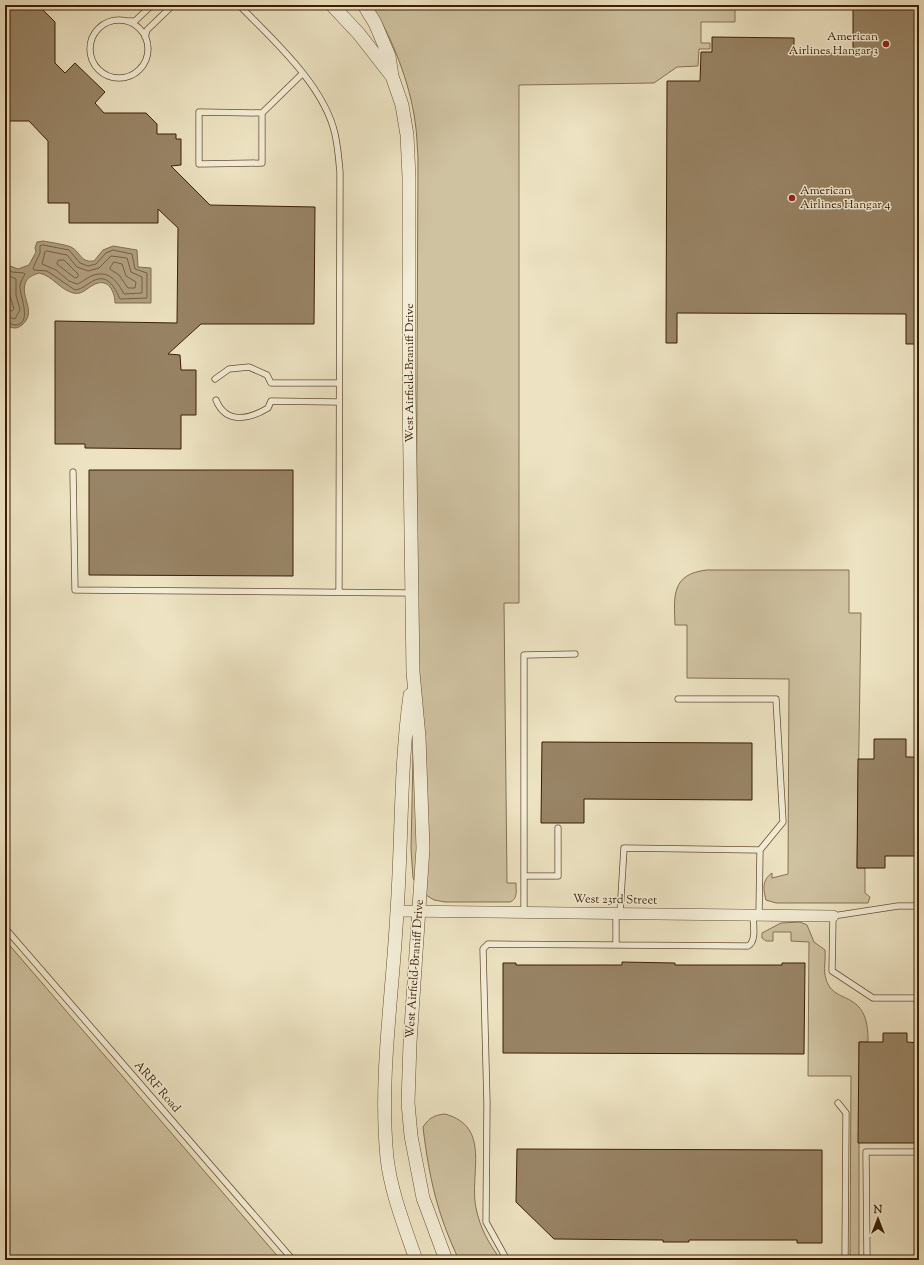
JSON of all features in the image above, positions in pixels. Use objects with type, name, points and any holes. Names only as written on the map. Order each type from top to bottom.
[{"type":"street","points":[[332,5],[359,34],[392,76]]},
{"type":"street","points":[[364,5],[375,23],[389,56],[392,76]]},
{"type":"street","name":"West Airfield-Braniff Drive","points":[[392,76],[402,105],[405,120],[409,177],[413,672],[419,737],[423,848],[408,1082],[411,1136],[422,1198],[446,1260]]},
{"type":"street","name":"West Airfield-Braniff Drive","points":[[413,672],[404,735],[397,911],[387,1058],[386,1133],[388,1160],[394,1188],[416,1260]]},
{"type":"street","name":"West 23rd Street","points":[[397,911],[833,916]]},
{"type":"lane","points":[[123,21],[136,26],[145,37],[148,51],[147,58],[140,70],[128,77],[122,78],[109,76],[98,69],[91,57],[91,43],[94,36],[109,22],[135,20],[152,5]]},
{"type":"lane","points":[[145,37],[147,30],[174,5]]},
{"type":"lane","points":[[238,5],[319,94],[335,133],[340,174],[338,383],[339,591]]},
{"type":"lane","points":[[262,113],[262,163],[199,164],[199,112],[262,113],[302,74]]},
{"type":"lane","points":[[215,379],[229,369],[249,366],[267,375],[272,383],[338,383]]},
{"type":"lane","points":[[216,400],[219,409],[229,416],[246,418],[268,408],[271,402],[338,402]]},
{"type":"lane","points":[[73,472],[75,590],[339,591],[412,593]]},
{"type":"lane","points":[[524,912],[524,655],[575,654]]},
{"type":"lane","points":[[507,1260],[486,1222],[487,1103],[483,949],[488,944],[748,946],[751,944],[753,939],[760,850],[783,822],[776,700],[678,699]]},
{"type":"lane","points":[[524,876],[558,876],[558,828]]},
{"type":"lane","points":[[616,945],[624,848],[760,850]]},
{"type":"lane","points":[[919,906],[898,906],[833,916],[832,971],[873,998],[919,998]]},
{"type":"lane","name":"ARRF Road","points":[[5,928],[293,1260]]},
{"type":"lane","points":[[838,1103],[846,1113],[845,1260]]},
{"type":"lane","points":[[867,1260],[866,1152],[919,1152]]},
{"type":"shaded area","points":[[371,5],[735,5],[735,22],[701,22],[701,43],[710,43],[710,49],[699,49],[698,66],[677,67],[654,83],[519,85],[519,603],[504,603],[507,883],[516,883],[516,894],[513,901],[510,902],[445,902],[434,900],[418,888],[413,878],[411,849],[416,617],[417,135],[413,107],[399,61],[379,17]]},
{"type":"shaded area","points":[[707,570],[849,570],[849,613],[861,613],[857,868],[865,868],[865,893],[870,897],[868,903],[776,903],[766,900],[764,885],[766,879],[772,873],[772,878],[788,874],[789,679],[687,678],[687,625],[675,625],[675,596],[677,588],[687,576],[695,572]]},
{"type":"shaded area","points":[[800,922],[807,925],[814,942],[825,950],[825,976],[830,987],[836,993],[857,1005],[863,1013],[867,1025],[868,1042],[859,1042],[859,1260],[850,1260],[851,1076],[808,1076],[809,942],[791,941],[791,932],[773,932],[773,941],[766,941],[762,938],[762,933],[781,923]]},
{"type":"shaded area","points":[[5,940],[281,1260],[7,1260],[5,1257]]},
{"type":"shaded area","points":[[445,1114],[460,1120],[469,1129],[474,1140],[476,1153],[476,1208],[486,1236],[501,1260],[459,1260],[451,1243],[431,1179],[423,1127],[427,1121],[432,1118]]},
{"type":"water","points":[[43,241],[71,247],[83,259],[89,261],[94,261],[103,250],[113,246],[137,250],[138,267],[151,268],[151,303],[115,303],[111,288],[102,283],[95,284],[83,292],[77,294],[73,293],[39,273],[29,278],[25,284],[24,290],[28,310],[26,320],[18,328],[5,324],[5,264],[18,269],[29,265],[36,252],[35,248],[37,242]]},
{"type":"building","name":"American Airlines Hangar 4","points":[[853,5],[919,5],[918,344],[906,344],[906,314],[677,313],[677,343],[666,343],[667,81],[700,81],[701,52],[712,52],[712,37],[794,38],[794,54],[853,53]]},
{"type":"building","points":[[5,7],[40,7],[55,22],[55,63],[65,73],[75,63],[105,92],[95,103],[104,113],[146,113],[157,124],[157,134],[176,134],[176,139],[181,139],[181,165],[171,166],[210,205],[315,207],[314,324],[201,324],[168,354],[180,355],[181,370],[196,370],[196,415],[181,415],[181,449],[85,448],[85,444],[55,444],[55,321],[177,323],[178,228],[158,209],[158,223],[69,223],[69,203],[48,203],[48,141],[29,121],[5,121]]},
{"type":"building","points":[[89,470],[293,470],[293,576],[89,575]]},
{"type":"building","points":[[874,739],[906,739],[906,757],[919,757],[919,856],[885,856],[885,868],[857,868],[858,759],[874,759]]},
{"type":"building","points":[[542,742],[752,743],[752,800],[584,799],[584,823],[541,823]]},
{"type":"building","points":[[622,962],[675,963],[675,965],[782,965],[782,963],[805,963],[804,1054],[503,1053],[503,963],[516,963],[516,965],[622,965]]},
{"type":"building","points":[[883,1033],[907,1033],[907,1042],[919,1043],[919,1143],[858,1143],[859,1042],[883,1042]]},
{"type":"building","points":[[517,1149],[822,1150],[822,1243],[797,1243],[797,1240],[689,1240],[689,1242],[663,1242],[663,1240],[554,1239],[516,1202]]},
{"type":"place","name":"American Airlines Hangar 3","points":[[886,44]]},
{"type":"place","name":"American Airlines Hangar 4","points":[[792,198]]}]
